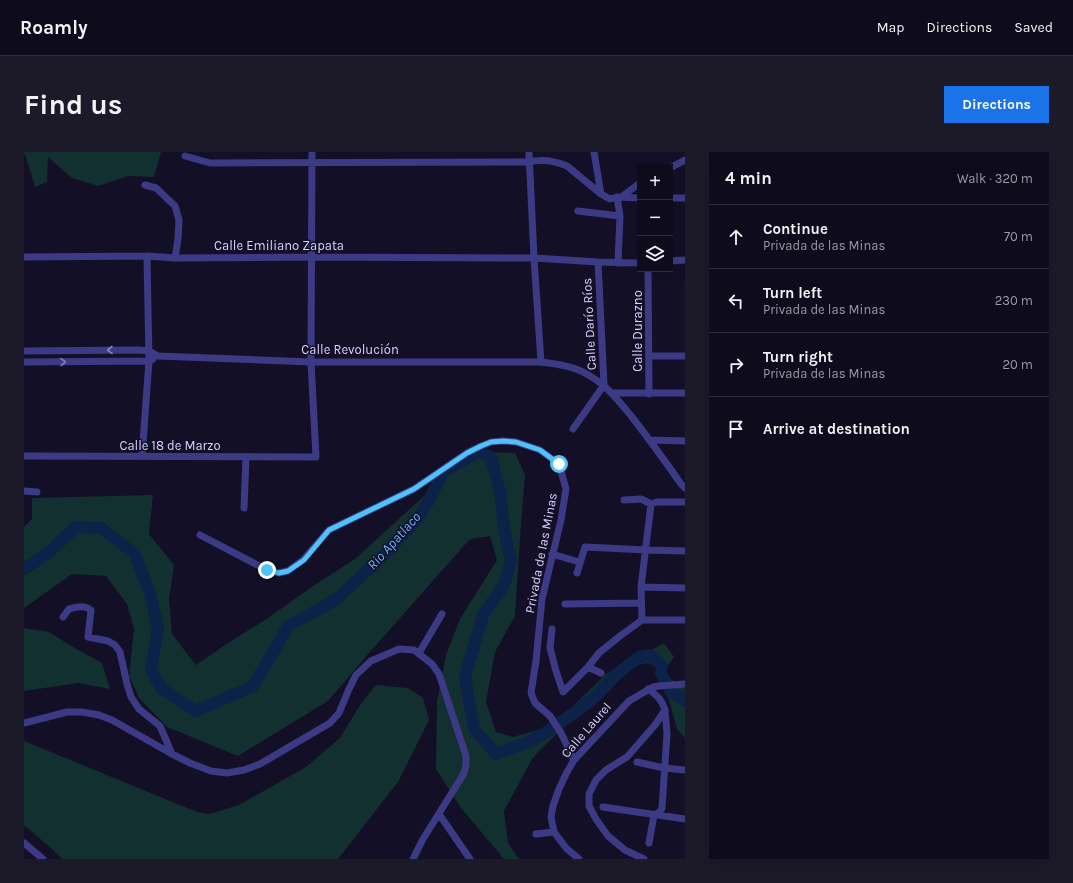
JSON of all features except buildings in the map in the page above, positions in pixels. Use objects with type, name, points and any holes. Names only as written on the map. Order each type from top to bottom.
[{"type":"street","points":[[311,362],[312,152]]},
{"type":"street","points":[[529,152],[541,362]]},
{"type":"street","points":[[594,152],[601,194]]},
{"type":"street","points":[[185,156],[210,163],[312,164],[529,162],[537,160],[561,163],[567,166],[601,194],[610,199],[637,198]]},
{"type":"street","points":[[673,166],[685,160]]},
{"type":"street","points":[[145,185],[156,188],[175,206],[179,220],[175,258]]},
{"type":"street","points":[[619,198],[637,185]]},
{"type":"street","points":[[618,263],[620,216],[619,198]]},
{"type":"street","points":[[673,198],[685,198]]},
{"type":"street","points":[[578,211],[620,216]]},
{"type":"street","points":[[142,456],[149,361],[147,256]]},
{"type":"street","name":"Calle Emiliano Zapata","points":[[24,257],[147,256],[175,258],[534,258],[637,263]]},
{"type":"street","points":[[673,261],[685,260]]},
{"type":"street","name":"Calle Darío Ríos","points":[[598,262],[604,385]]},
{"type":"street","name":"Calle Durazno","points":[[648,272],[649,394]]},
{"type":"street","name":"Calle Revolución","points":[[24,351],[138,350],[149,351],[158,356],[311,362],[541,362],[568,366],[585,373],[604,385],[612,393],[650,440],[685,488]]},
{"type":"street","points":[[24,362],[149,361],[158,356]]},
{"type":"street","points":[[649,356],[685,356]]},
{"type":"street","name":"Calle 18 de Marzo","points":[[24,456],[316,457],[311,362]]},
{"type":"street","points":[[573,429],[604,385]]},
{"type":"street","points":[[612,393],[685,393]]},
{"type":"street","points":[[650,440],[685,441]]},
{"type":"street","name":"Privada de las Minas","points":[[200,535],[267,570],[279,573],[288,571],[304,560],[329,530],[414,489],[467,453],[481,446],[491,442],[503,441],[516,442],[540,450],[559,464],[566,489],[561,520],[542,599],[536,661],[531,693],[535,703],[550,716],[561,733],[574,760]]},
{"type":"street","points":[[244,508],[246,457]]},
{"type":"street","points":[[24,491],[37,492]]},
{"type":"street","points":[[624,500],[642,500],[650,508]]},
{"type":"street","points":[[642,620],[641,587],[650,508],[657,502],[685,502]]},
{"type":"street","points":[[577,573],[585,547],[685,551]]},
{"type":"street","points":[[552,554],[580,562]]},
{"type":"street","points":[[641,587],[685,588]]},
{"type":"street","points":[[565,604],[641,603]]},
{"type":"street","points":[[63,616],[69,609],[78,607],[86,607],[91,610],[88,637],[108,641],[115,645],[120,652],[126,684],[131,697],[139,709],[160,726],[172,754]]},
{"type":"street","points":[[419,653],[442,614]]},
{"type":"street","points":[[552,629],[550,648],[563,692],[599,653],[642,620],[685,620]]},
{"type":"street","points":[[24,723],[67,712],[82,712],[99,715],[112,720],[172,754],[211,771],[227,773],[244,770],[260,764],[330,723],[339,713],[348,689],[356,675],[371,661],[399,649],[414,650],[432,664],[439,674],[466,756],[466,766],[463,775],[423,839],[413,859]]},
{"type":"street","points":[[588,666],[601,673]]},
{"type":"street","name":"Calle Laurel","points":[[554,832],[551,817],[553,806],[566,774],[574,760],[629,701],[648,689],[659,686],[685,684]]},
{"type":"street","points":[[648,689],[657,695],[662,701],[665,710],[667,734],[662,808],[660,812],[654,815]]},
{"type":"street","points":[[644,859],[625,850],[608,836],[596,819],[590,806],[589,794],[596,780],[606,770],[627,757],[655,725],[665,710]]},
{"type":"street","points":[[637,762],[664,768],[685,770]]},
{"type":"street","points":[[603,807],[685,819]]},
{"type":"street","points":[[439,814],[470,859]]},
{"type":"street","points":[[649,843],[654,815]]},
{"type":"street","points":[[536,834],[554,832],[566,848],[580,859]]},
{"type":"street","points":[[24,843],[43,859]]},
{"type":"green space","points":[[24,152],[161,152],[154,177],[128,176],[98,186],[72,178],[48,157],[47,182],[35,187]]},
{"type":"green space","points":[[489,452],[515,453],[525,475],[515,616],[495,652],[486,702],[496,732],[513,737],[541,729],[558,721],[606,674],[664,643],[674,657],[664,671],[667,676],[685,689],[685,738],[677,729],[670,703],[656,667],[649,663],[636,665],[571,720],[544,746],[532,759],[504,811],[508,843],[519,859],[504,859],[461,808],[436,769],[437,702],[446,655],[460,619],[497,560],[490,536],[470,539],[328,701],[238,756],[167,727],[139,698],[129,676],[134,629],[127,604],[106,576],[72,574],[24,608],[24,527],[32,519],[32,498],[153,495],[149,534],[174,565],[169,599],[172,634],[196,665],[355,559],[452,472]]},
{"type":"green space","points":[[24,628],[49,632],[102,663],[110,689],[78,683],[24,691]]},
{"type":"green space","points":[[376,685],[408,688],[423,698],[429,720],[398,782],[338,859],[62,859],[24,825],[24,741],[197,812],[209,814],[239,805],[306,767],[340,738],[360,705]]},
{"type":"waterway","name":"Rio Apatlaco","points":[[24,569],[48,553],[76,527],[101,528],[135,554],[150,593],[158,628],[151,670],[162,689],[196,711],[253,686],[289,625],[338,598],[387,552],[418,518],[443,472],[478,452],[491,457],[500,492],[504,527],[511,561],[504,585],[483,615],[465,677],[474,729],[496,754],[529,742],[545,733],[584,706],[618,673],[639,657],[652,655],[662,666],[661,673],[671,692],[685,701]]},
{"type":"route","points":[[267,570],[279,573],[288,571],[304,560],[329,530],[414,489],[452,465],[467,453],[491,442],[516,442],[540,450],[559,464]]}]
